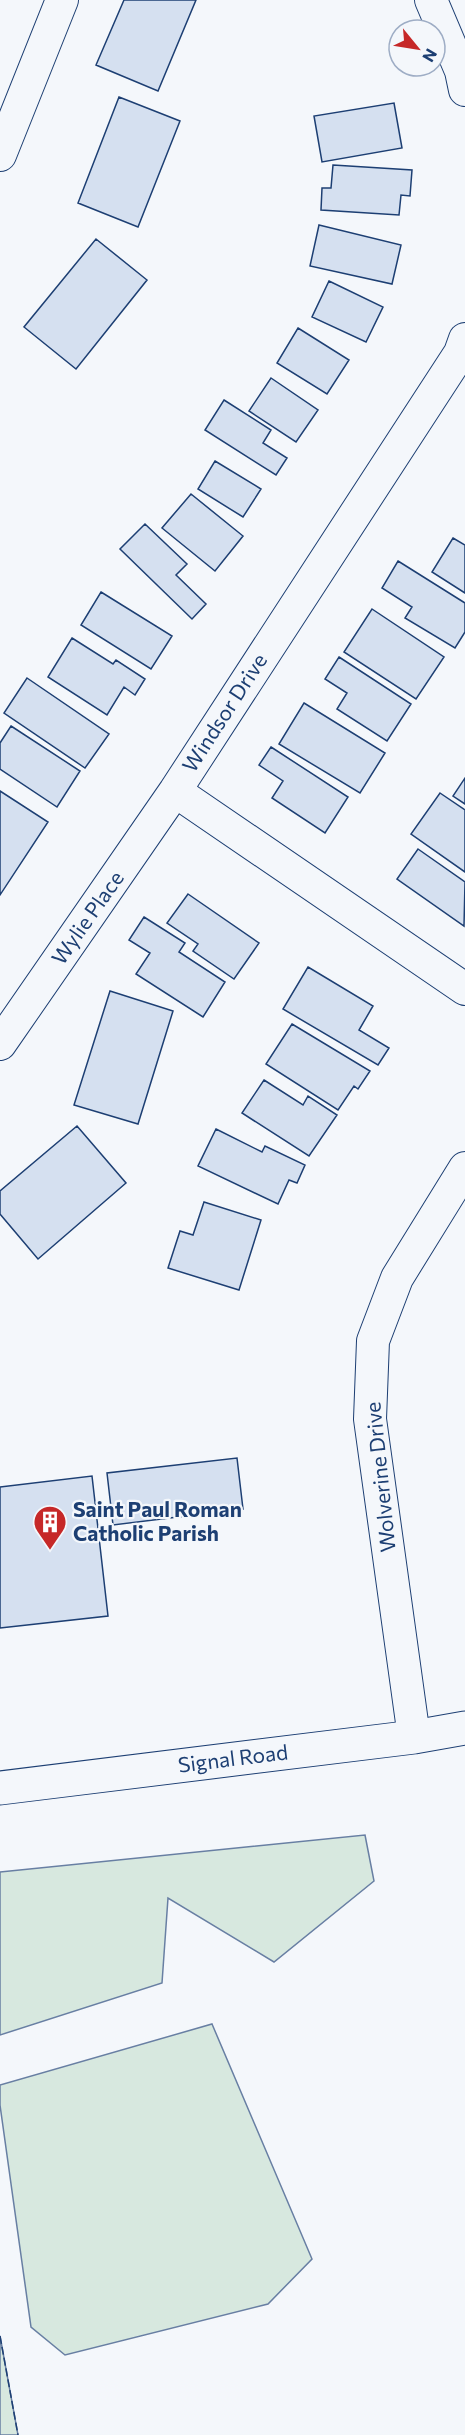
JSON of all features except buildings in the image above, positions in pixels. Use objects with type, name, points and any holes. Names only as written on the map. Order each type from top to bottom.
[{"type":"street","points":[[0,155],[62,0]]},
{"type":"street","points":[[431,0],[461,71],[465,90]]},
{"type":"street","name":"Windsor Drive","points":[[465,339],[460,353],[175,791],[465,989]]},
{"type":"street","name":"Wylie Place","points":[[0,1044],[175,791]]},
{"type":"street","name":"Wolverine Drive","points":[[414,1737],[370,1419],[373,1341],[397,1278],[465,1168]]},
{"type":"street","name":"Signal Road","points":[[0,1788],[414,1737],[465,1728]]},
{"type":"shaded area","points":[[365,1835],[374,1881],[274,1962],[168,1898],[162,1983],[0,2035],[0,1872]]},
{"type":"shaded area","points":[[212,2024],[312,2259],[268,2304],[65,2355],[31,2327],[0,2105],[0,2085]]},
{"type":"shaded area","points":[[0,2336],[18,2435],[0,2435]]},
{"type":"fence","points":[[0,2336],[18,2435]]},
{"type":"place","name":"Saint Paul Roman Catholic Parish","points":[[50,1551]]}]
